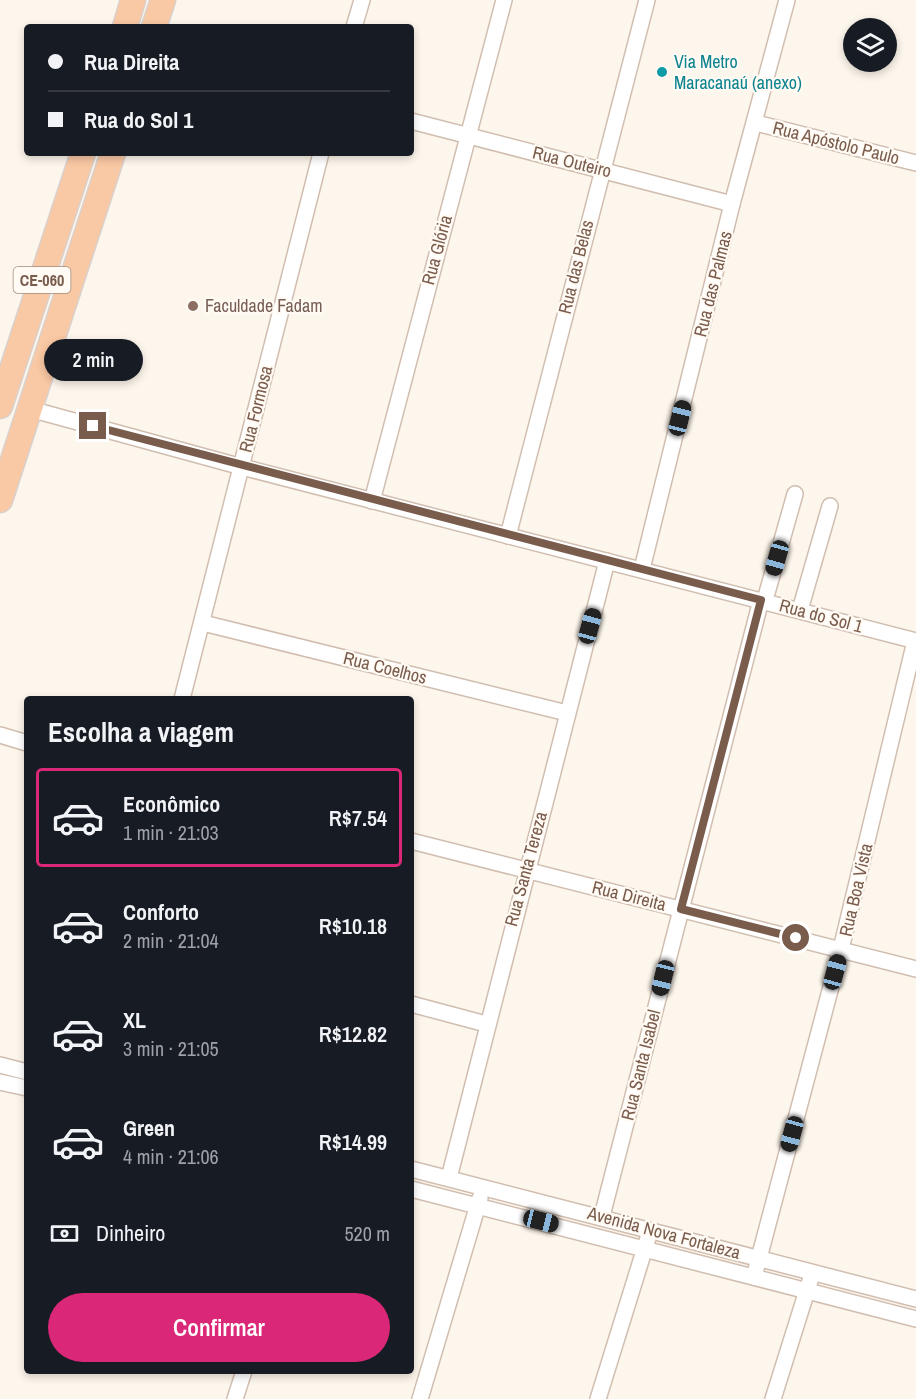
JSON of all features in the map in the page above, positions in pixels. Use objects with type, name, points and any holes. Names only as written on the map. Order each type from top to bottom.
[{"type":"highway","points":[[126,24],[133,0]]},
{"type":"highway","points":[[155,24],[163,0]]},
{"type":"highway","name":"CE-060","points":[[0,406],[82,156]]},
{"type":"highway","name":"CE-060","points":[[0,500],[112,156]]},
{"type":"street","points":[[355,24],[362,0]]},
{"type":"street","name":"Rua Glória","points":[[372,501],[504,0]]},
{"type":"street","name":"Rua das Belas","points":[[508,536],[646,0]]},
{"type":"street","name":"Rua das Palmas","points":[[642,569],[732,204],[756,123],[787,0]]},
{"type":"street","name":"Rua Outeiro","points":[[414,122],[732,204]]},
{"type":"street","name":"Rua Apóstolo Paulo","points":[[756,123],[916,164]]},
{"type":"street","name":"Rua Formosa","points":[[183,696],[320,156]]},
{"type":"street","name":"Rua do Sol 1","points":[[30,409],[242,467],[916,641]]},
{"type":"street","name":"Rua Santa Isabel","points":[[602,1216],[763,600],[795,494]]},
{"type":"street","points":[[800,610],[830,506]]},
{"type":"street","name":"Rua Santa Tereza","points":[[449,1178],[486,1024],[607,561]]},
{"type":"street","name":"Rua Coelhos","points":[[203,623],[567,714]]},
{"type":"street","name":"Rua Boa Vista","points":[[754,1277],[841,949],[916,641]]},
{"type":"street","points":[[0,735],[24,741]]},
{"type":"street","name":"Rua Direita","points":[[414,842],[916,969]]},
{"type":"street","points":[[414,1005],[486,1024]]},
{"type":"street","points":[[0,1065],[24,1071]]},
{"type":"street","points":[[0,1082],[24,1087]]},
{"type":"street","name":"Avenida Nova Fortaleza","points":[[414,1170],[602,1216],[916,1299]]},
{"type":"street","points":[[420,1399],[484,1186]]},
{"type":"street","name":"Avenida Nova Fortaleza","points":[[414,1190],[916,1319]]},
{"type":"street","points":[[598,1399],[651,1229]]},
{"type":"street","points":[[773,1399],[813,1272]]},
{"type":"street","points":[[235,1399],[243,1374]]},
{"type":"place","name":"Via Metro Maracanaú (anexo)","points":[[662,72]]},
{"type":"place","name":"Faculdade Fadam","points":[[193,306]]},
{"type":"route","points":[[93,426],[307,484],[761,600],[681,909],[796,938]]}]
